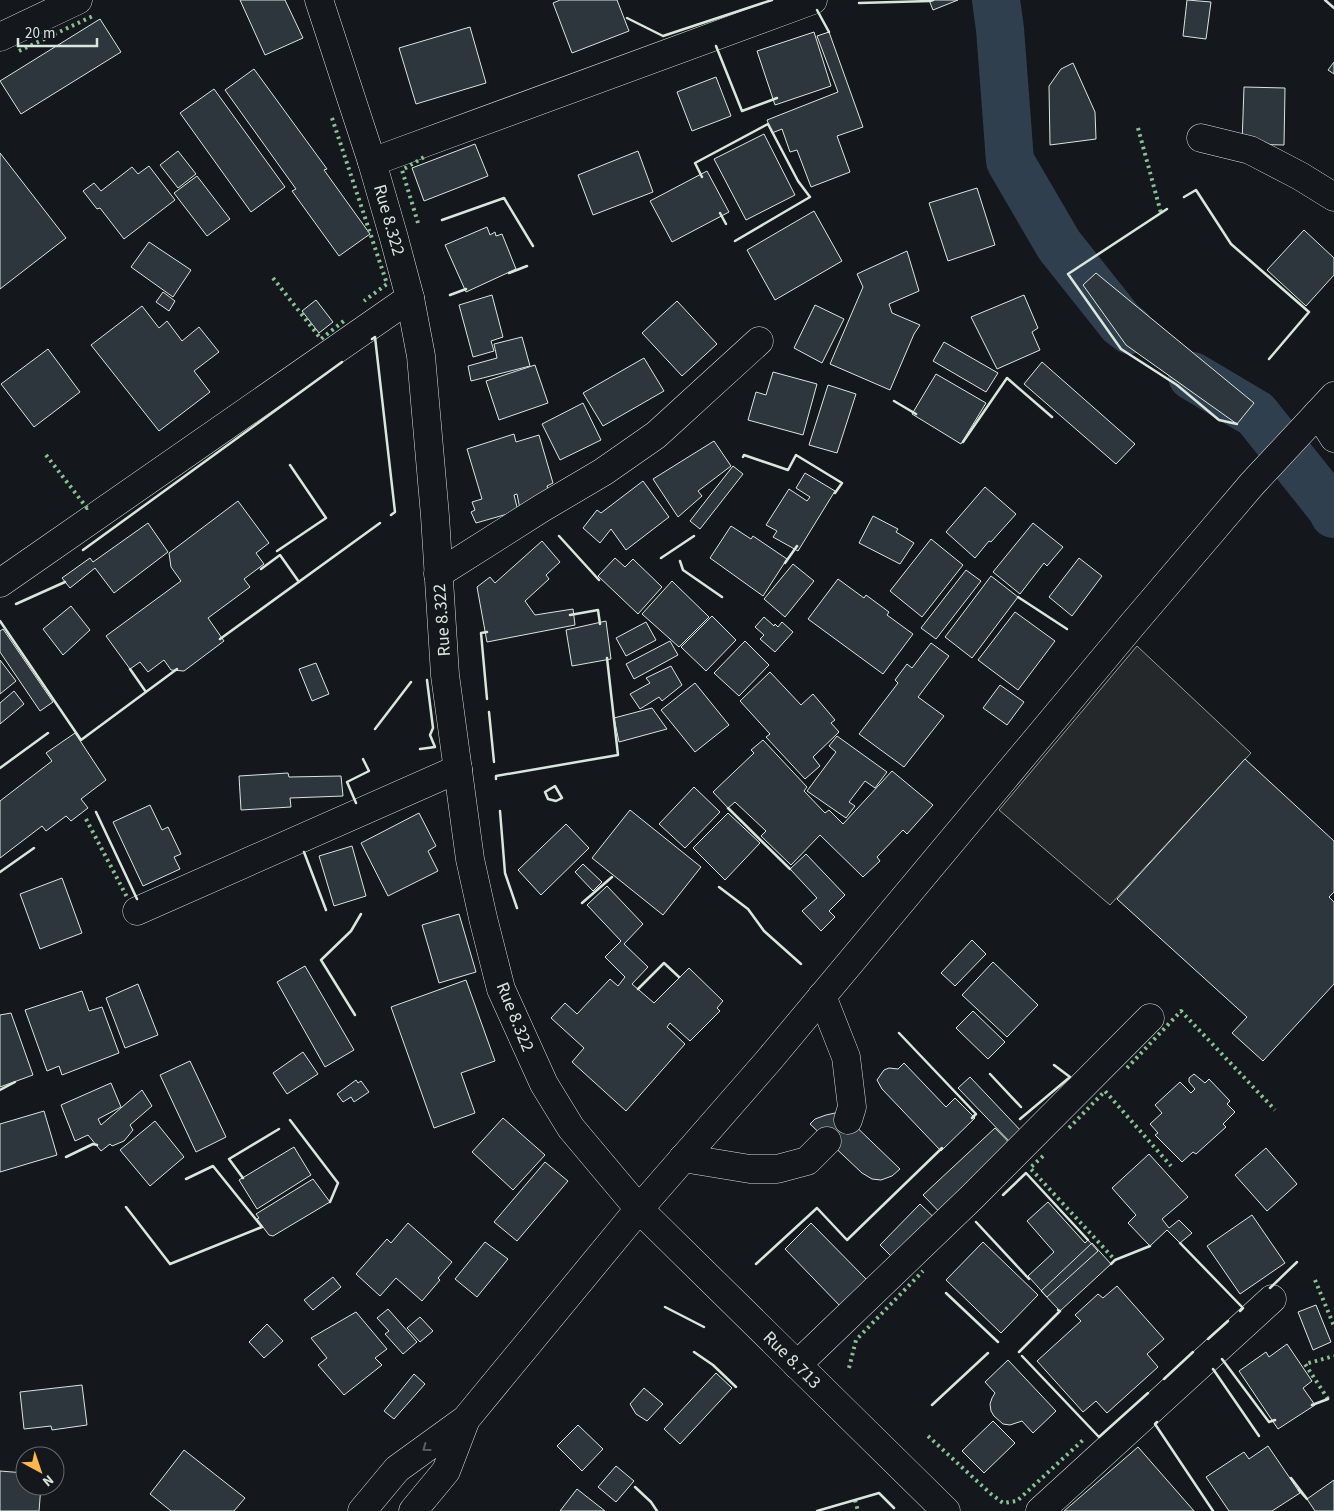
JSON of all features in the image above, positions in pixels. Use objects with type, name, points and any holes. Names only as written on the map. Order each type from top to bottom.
[{"type":"main road","points":[[0,37],[78,0]]},
{"type":"main road","name":"Rue 8.322","points":[[319,0],[372,162],[410,298],[421,356],[445,675],[470,859],[501,989],[544,1084],[571,1128],[639,1209]]},
{"type":"main road","points":[[372,162],[813,0]]},
{"type":"main road","points":[[1201,138],[1250,150],[1334,197]]},
{"type":"main road","points":[[0,583],[410,298]]},
{"type":"main road","points":[[438,574],[603,472],[656,435],[759,341]]},
{"type":"main road","points":[[1326,404],[1334,438]]},
{"type":"main road","points":[[362,1511],[397,1469],[466,1419],[639,1209],[822,996],[1132,625],[1252,484],[1326,404]]},
{"type":"main road","points":[[137,911],[458,769]]},
{"type":"main road","points":[[822,996],[846,1057],[852,1107],[848,1120]]},
{"type":"main road","points":[[797,1365],[972,1197],[1150,1018]]},
{"type":"main road","points":[[683,1158],[750,1169],[777,1169],[808,1160],[827,1141]]},
{"type":"main road","name":"Rue 8.713","points":[[639,1209],[946,1511]]},
{"type":"main road","points":[[1040,1511],[1272,1299]]},
{"type":"main road","points":[[413,1511],[446,1471],[466,1419]]},
{"type":"shaded area","points":[[1137,646],[1251,753],[1110,905],[999,810]]},
{"type":"building","points":[[240,0],[285,0],[303,38],[265,55]]},
{"type":"building","points":[[560,0],[617,0],[629,31],[572,53],[553,3]]},
{"type":"building","points":[[929,0],[958,0],[933,10]]},
{"type":"building","points":[[1187,0],[1211,2],[1206,39],[1183,36]]},
{"type":"building","points":[[100,19],[121,52],[21,114],[0,81]]},
{"type":"building","points":[[470,27],[486,83],[416,104],[399,48]]},
{"type":"building","points":[[814,32],[831,86],[775,105],[757,51]]},
{"type":"building","points":[[829,32],[863,127],[837,136],[850,172],[811,187],[797,150],[790,152],[782,129],[772,133],[767,120],[838,92],[817,36]]},
{"type":"building","points":[[1334,62],[1334,74],[1328,70]]},
{"type":"building","points":[[1073,63],[1095,112],[1096,139],[1050,145],[1049,86],[1061,69]]},
{"type":"building","points":[[254,69],[327,169],[324,170],[370,234],[339,256],[292,191],[296,189],[225,90]]},
{"type":"building","points":[[716,77],[731,116],[692,131],[677,92]]},
{"type":"building","points":[[1244,87],[1285,88],[1284,145],[1242,144]]},
{"type":"building","points":[[214,89],[285,187],[251,212],[180,113]]},
{"type":"building","points":[[764,134],[795,195],[746,220],[714,159]]},
{"type":"building","points":[[475,144],[488,176],[424,201],[412,168]]},
{"type":"building","points":[[178,151],[196,174],[178,188],[160,165]]},
{"type":"building","points":[[638,151],[653,192],[593,215],[578,175]]},
{"type":"building","points":[[0,153],[66,238],[0,289]]},
{"type":"building","points":[[149,166],[175,200],[124,239],[100,208],[97,209],[83,191],[94,183],[101,191],[132,167],[138,174]]},
{"type":"building","points":[[707,171],[729,212],[672,242],[650,201]]},
{"type":"building","points":[[197,176],[230,219],[207,236],[174,193]]},
{"type":"building","points":[[977,188],[995,245],[948,261],[929,203]]},
{"type":"building","points":[[814,211],[842,261],[775,300],[747,250]]},
{"type":"building","points":[[487,227],[490,235],[495,232],[496,236],[502,234],[516,269],[466,292],[445,245]]},
{"type":"building","points":[[1304,230],[1334,258],[1334,275],[1306,306],[1267,270]]},
{"type":"building","points":[[149,242],[191,270],[173,297],[131,267]]},
{"type":"building","points":[[907,251],[919,291],[889,304],[892,313],[920,325],[914,334],[890,390],[830,364],[863,287],[857,274]]},
{"type":"building","points":[[1096,273],[1254,403],[1237,424],[1126,345],[1083,285]]},
{"type":"building","points":[[163,292],[175,301],[169,311],[156,302]]},
{"type":"building","points":[[492,295],[503,337],[491,341],[494,351],[473,357],[459,305]]},
{"type":"building","points":[[1024,295],[1038,328],[1032,332],[1040,350],[997,369],[971,317]]},
{"type":"building","points":[[316,300],[333,322],[319,333],[302,311]]},
{"type":"building","points":[[677,301],[717,344],[682,376],[642,333]]},
{"type":"building","points":[[815,305],[844,319],[822,363],[794,348]]},
{"type":"building","points":[[142,306],[159,328],[167,321],[182,341],[199,327],[219,352],[194,371],[210,392],[159,431],[91,345]]},
{"type":"building","points":[[522,337],[530,366],[471,381],[468,366],[497,358],[494,344]]},
{"type":"building","points":[[944,342],[998,373],[986,392],[933,361]]},
{"type":"building","points":[[48,349],[80,392],[34,427],[1,384]]},
{"type":"building","points":[[644,358],[664,391],[603,426],[583,393]]},
{"type":"building","points":[[1042,362],[1135,444],[1116,464],[1024,384]]},
{"type":"building","points":[[535,365],[548,403],[499,420],[486,381]]},
{"type":"building","points":[[773,372],[817,384],[803,435],[748,420],[756,392],[766,395]]},
{"type":"building","points":[[936,374],[986,403],[961,444],[912,414]]},
{"type":"building","points":[[828,385],[856,394],[837,453],[809,445]]},
{"type":"building","points":[[583,403],[601,440],[560,460],[542,424]]},
{"type":"building","points":[[514,434],[516,442],[539,435],[553,483],[547,486],[552,505],[520,509],[517,494],[514,495],[518,511],[476,523],[471,512],[475,510],[472,502],[482,499],[467,449]]},
{"type":"building","points":[[714,441],[731,466],[698,491],[702,496],[678,517],[653,479]]},
{"type":"building","points":[[733,466],[743,474],[700,529],[690,521]]},
{"type":"building","points":[[805,473],[835,491],[798,551],[773,537],[777,531],[766,525],[789,489],[807,501],[810,497],[796,488]]},
{"type":"building","points":[[643,481],[669,517],[626,550],[611,529],[600,543],[583,528],[597,510],[601,513]]},
{"type":"building","points":[[985,487],[1016,514],[975,558],[946,532]]},
{"type":"building","points":[[238,501],[269,543],[256,553],[264,564],[244,579],[250,587],[208,618],[224,641],[184,671],[171,670],[164,660],[148,672],[140,662],[130,669],[106,636],[181,581],[171,567],[169,553]]},
{"type":"building","points":[[873,516],[898,529],[896,532],[914,543],[900,564],[859,543]]},
{"type":"building","points":[[148,523],[168,552],[114,593],[95,568],[70,588],[62,578],[90,558],[93,562]]},
{"type":"building","points":[[1033,523],[1063,547],[1047,566],[1044,563],[1020,594],[993,572]]},
{"type":"building","points":[[731,526],[751,539],[753,536],[787,559],[763,596],[710,558]]},
{"type":"building","points":[[931,539],[963,565],[922,617],[890,591]]},
{"type":"building","points":[[542,541],[560,562],[546,575],[549,579],[525,601],[535,615],[573,609],[575,625],[487,642],[477,587],[490,577],[495,583]]},
{"type":"building","points":[[615,558],[625,567],[633,559],[662,587],[638,614],[598,576]]},
{"type":"building","points":[[1079,558],[1102,576],[1072,616],[1049,597]]},
{"type":"building","points":[[793,564],[814,581],[785,617],[764,599]]},
{"type":"building","points":[[966,570],[981,581],[936,639],[921,628]]},
{"type":"building","points":[[991,576],[1018,597],[972,658],[945,637]]},
{"type":"building","points":[[838,579],[864,598],[866,595],[889,612],[887,615],[913,634],[883,674],[808,619]]},
{"type":"building","points":[[672,581],[709,617],[679,647],[642,614]]},
{"type":"building","points":[[71,606],[90,630],[63,655],[43,629]]},
{"type":"building","points":[[1015,612],[1055,641],[1018,690],[978,660]]},
{"type":"building","points":[[712,616],[736,640],[706,671],[681,647]]},
{"type":"building","points":[[764,617],[774,626],[775,624],[778,627],[782,622],[793,632],[775,652],[760,639],[764,635],[755,627]]},
{"type":"building","points":[[606,621],[611,659],[572,666],[566,630]]},
{"type":"building","points":[[646,622],[656,640],[626,656],[616,638]]},
{"type":"building","points":[[3,629],[53,702],[40,711],[0,652],[0,631]]},
{"type":"building","points":[[670,641],[678,655],[634,679],[626,664]]},
{"type":"building","points":[[745,641],[769,665],[739,696],[714,673]]},
{"type":"building","points":[[931,643],[949,656],[918,697],[944,716],[904,767],[859,734],[898,683],[895,680],[907,664],[912,668]]},
{"type":"building","points":[[0,660],[16,681],[0,694]]},
{"type":"building","points":[[316,663],[329,694],[312,701],[299,669]]},
{"type":"building","points":[[671,666],[682,685],[662,701],[659,697],[640,709],[630,694],[650,683],[646,678]]},
{"type":"building","points":[[770,672],[801,705],[813,694],[835,720],[831,723],[839,732],[813,757],[820,766],[805,779],[766,737],[770,734],[740,701]]},
{"type":"building","points":[[695,683],[729,725],[695,752],[661,710]]},
{"type":"building","points":[[1000,685],[1024,702],[1007,725],[983,708]]},
{"type":"building","points":[[14,691],[24,704],[0,724],[0,703]]},
{"type":"building","points":[[652,708],[667,729],[619,742],[614,718]]},
{"type":"building","points":[[75,733],[106,780],[81,799],[88,808],[71,821],[66,816],[46,831],[42,826],[0,858],[0,801],[52,761],[46,753]]},
{"type":"building","points":[[837,736],[887,772],[875,788],[865,781],[849,802],[855,806],[846,818],[807,791],[836,752],[829,746]]},
{"type":"building","points":[[763,740],[807,787],[804,791],[825,813],[829,810],[843,824],[892,771],[933,805],[907,834],[903,830],[877,857],[880,861],[863,877],[820,835],[791,865],[761,836],[766,831],[735,802],[728,808],[713,792],[754,753],[751,750]]},
{"type":"building","points":[[1245,759],[1334,841],[1334,892],[1329,897],[1334,902],[1334,984],[1263,1061],[1232,1033],[1247,1017],[1117,899]]},
{"type":"building","points":[[288,773],[289,777],[341,776],[343,796],[290,798],[291,807],[241,810],[239,776]]},
{"type":"building","points":[[694,787],[720,812],[685,848],[659,824]]},
{"type":"building","points":[[150,805],[162,830],[168,827],[181,854],[174,857],[180,869],[143,886],[113,822]]},
{"type":"building","points":[[630,810],[701,867],[663,915],[592,858]]},
{"type":"building","points":[[419,813],[436,846],[428,851],[438,871],[388,896],[361,843]]},
{"type":"building","points":[[728,813],[760,843],[725,880],[693,848]]},
{"type":"building","points":[[566,824],[589,848],[541,895],[518,870]]},
{"type":"building","points":[[352,846],[366,896],[334,906],[319,856]]},
{"type":"building","points":[[806,854],[845,895],[829,911],[835,917],[821,931],[802,911],[817,898],[790,869]]},
{"type":"building","points":[[583,864],[602,882],[593,891],[575,872]]},
{"type":"building","points":[[62,878],[82,933],[40,949],[20,894]]},
{"type":"building","points":[[607,886],[643,924],[624,944],[648,967],[632,984],[654,1003],[689,968],[723,1001],[717,1008],[720,1011],[690,1041],[670,1023],[667,1027],[685,1044],[626,1111],[572,1062],[584,1048],[551,1018],[565,1003],[577,1014],[610,979],[618,986],[625,977],[605,957],[621,941],[587,905]]},
{"type":"building","points":[[459,914],[476,972],[439,983],[422,925]]},
{"type":"building","points":[[972,940],[986,954],[955,986],[941,973]]},
{"type":"building","points":[[993,962],[1038,1005],[1007,1037],[962,995]]},
{"type":"building","points":[[305,966],[354,1050],[325,1067],[277,982]]},
{"type":"building","points":[[466,980],[495,1061],[461,1073],[475,1113],[434,1128],[391,1007]]},
{"type":"building","points":[[138,984],[158,1035],[125,1048],[106,998]]},
{"type":"building","points":[[82,991],[89,1011],[102,1007],[119,1053],[62,1075],[59,1066],[47,1071],[25,1010]]},
{"type":"building","points":[[973,1011],[1005,1042],[988,1059],[956,1028]]},
{"type":"building","points":[[11,1013],[33,1075],[0,1087],[0,1015]]},
{"type":"building","points":[[303,1052],[318,1074],[287,1094],[273,1073]]},
{"type":"building","points":[[190,1061],[226,1137],[196,1152],[160,1075]]},
{"type":"building","points":[[904,1063],[946,1107],[955,1098],[975,1118],[941,1151],[882,1089],[877,1080],[884,1070],[889,1068],[898,1069]]},
{"type":"building","points":[[1194,1074],[1205,1083],[1209,1079],[1230,1101],[1227,1104],[1235,1112],[1223,1124],[1226,1127],[1196,1154],[1193,1152],[1182,1162],[1155,1135],[1158,1133],[1150,1124],[1162,1113],[1155,1105],[1180,1082],[1191,1093],[1195,1089],[1189,1082],[1189,1078]]},
{"type":"building","points":[[970,1077],[1023,1133],[1012,1144],[958,1088]]},
{"type":"building","points":[[356,1080],[358,1083],[361,1081],[369,1092],[354,1102],[351,1097],[343,1102],[337,1094]]},
{"type":"building","points":[[111,1083],[121,1107],[98,1119],[101,1125],[142,1090],[152,1106],[130,1125],[133,1130],[124,1141],[112,1146],[110,1144],[101,1151],[88,1135],[75,1141],[61,1105]]},
{"type":"building","points":[[44,1111],[57,1155],[0,1172],[0,1124]]},
{"type":"building","points":[[835,1113],[845,1116],[900,1169],[892,1176],[881,1180],[872,1179],[862,1173],[810,1124],[815,1119]]},
{"type":"building","points":[[503,1118],[545,1155],[513,1190],[472,1152]]},
{"type":"building","points":[[155,1121],[184,1157],[150,1186],[120,1150]]},
{"type":"building","points":[[995,1128],[1021,1155],[950,1223],[923,1195]]},
{"type":"building","points":[[294,1147],[311,1175],[257,1209],[239,1180]]},
{"type":"building","points":[[1266,1148],[1297,1184],[1267,1211],[1235,1175]]},
{"type":"building","points":[[1149,1154],[1188,1197],[1162,1219],[1169,1228],[1179,1220],[1192,1233],[1180,1243],[1167,1230],[1150,1246],[1128,1223],[1136,1215],[1112,1188]]},
{"type":"building","points":[[545,1162],[568,1181],[517,1241],[494,1222]]},
{"type":"building","points":[[313,1179],[330,1202],[273,1236],[269,1235],[257,1219],[259,1218],[256,1214]]},
{"type":"building","points":[[1048,1202],[1085,1243],[1088,1240],[1098,1251],[1047,1297],[1028,1276],[1054,1252],[1027,1221]]},
{"type":"building","points":[[920,1204],[946,1229],[905,1270],[880,1245]]},
{"type":"building","points":[[1252,1215],[1285,1263],[1240,1294],[1207,1246]]},
{"type":"building","points":[[408,1223],[452,1262],[422,1301],[396,1278],[380,1296],[356,1274],[387,1239],[391,1243]]},
{"type":"building","points":[[811,1223],[870,1283],[843,1309],[785,1249]]},
{"type":"building","points":[[485,1242],[508,1259],[477,1297],[455,1279]]},
{"type":"building","points":[[983,1242],[1038,1295],[1001,1333],[946,1280]]},
{"type":"building","points":[[1092,1243],[1111,1264],[1060,1311],[1041,1291]]},
{"type":"building","points":[[333,1277],[341,1287],[313,1310],[304,1300]]},
{"type":"building","points":[[1117,1286],[1164,1339],[1147,1354],[1158,1367],[1107,1413],[1096,1401],[1083,1412],[1037,1361],[1081,1321],[1075,1315],[1098,1294],[1103,1298]]},
{"type":"building","points":[[1316,1305],[1331,1342],[1313,1350],[1298,1312]]},
{"type":"building","points":[[388,1309],[417,1342],[403,1354],[385,1334],[389,1331],[377,1318]]},
{"type":"building","points":[[356,1312],[387,1349],[375,1358],[382,1365],[344,1395],[318,1365],[327,1358],[311,1338]]},
{"type":"building","points":[[420,1317],[433,1331],[420,1342],[407,1328]]},
{"type":"building","points":[[267,1324],[283,1341],[264,1358],[249,1342]]},
{"type":"building","points":[[1287,1344],[1312,1381],[1303,1388],[1315,1405],[1278,1429],[1239,1371],[1266,1352],[1269,1357]]},
{"type":"building","points":[[1008,1360],[1056,1411],[1033,1433],[1022,1421],[1010,1425],[1003,1424],[991,1411],[990,1404],[995,1393],[985,1382]]},
{"type":"building","points":[[716,1373],[732,1388],[680,1444],[664,1429]]},
{"type":"building","points":[[414,1374],[425,1384],[394,1419],[384,1411]]},
{"type":"building","points":[[82,1385],[87,1425],[52,1430],[51,1426],[24,1429],[20,1392]]},
{"type":"building","points":[[644,1388],[663,1404],[647,1421],[636,1414],[630,1404]]},
{"type":"building","points":[[993,1421],[1015,1443],[984,1473],[962,1451]]},
{"type":"building","points":[[578,1425],[603,1449],[582,1471],[557,1446]]},
{"type":"building","points":[[1268,1446],[1300,1493],[1272,1511],[1229,1511],[1206,1477],[1244,1452],[1249,1459]]},
{"type":"building","points":[[1138,1447],[1194,1511],[1064,1511]]},
{"type":"building","points":[[184,1450],[245,1498],[234,1511],[171,1511],[150,1494]]},
{"type":"building","points":[[616,1466],[634,1481],[616,1502],[598,1487]]},
{"type":"building","points":[[0,1471],[15,1472],[15,1496],[40,1496],[39,1511],[0,1511]]},
{"type":"building","points":[[1334,1480],[1334,1511],[1315,1511],[1307,1499]]},
{"type":"building","points":[[577,1489],[605,1511],[560,1511]]},
{"type":"waterway","points":[[996,0],[1010,161],[1059,245],[1121,323],[1130,330]]},
{"type":"waterway","points":[[1192,376],[1256,414],[1334,514]]},
{"type":"hedge","points":[[19,51],[95,15]]},
{"type":"hedge","points":[[332,118],[387,284],[364,301]]},
{"type":"hedge","points":[[1138,128],[1161,213]]},
{"type":"hedge","points":[[418,223],[402,170],[426,156]]},
{"type":"hedge","points":[[273,278],[321,339],[345,320]]},
{"type":"hedge","points":[[46,455],[87,508],[89,506]]},
{"type":"hedge","points":[[86,819],[128,899]]},
{"type":"hedge","points":[[1127,1068],[1181,1011],[1275,1110]]},
{"type":"hedge","points":[[1069,1128],[1105,1091],[1171,1166]]},
{"type":"hedge","points":[[1043,1156],[1030,1168],[1115,1260]]},
{"type":"hedge","points":[[849,1368],[856,1340],[923,1271]]},
{"type":"hedge","points":[[1315,1280],[1334,1326]]},
{"type":"hedge","points":[[1328,1399],[1305,1364],[1334,1356]]},
{"type":"hedge","points":[[928,1436],[1003,1503],[1017,1501],[1083,1440]]},
{"type":"hedge","points":[[855,1500],[858,1511]]},
{"type":"wall","points":[[627,18],[663,36],[772,0]]},
{"type":"wall","points":[[859,3],[933,0]]},
{"type":"wall","points":[[1325,0],[1334,8]]},
{"type":"wall","points":[[817,10],[829,32]]},
{"type":"wall","points":[[716,46],[742,111],[777,98]]},
{"type":"wall","points":[[702,177],[695,163],[768,124],[798,181],[810,197],[735,241]]},
{"type":"wall","points":[[1184,197],[1196,190],[1231,244],[1309,312],[1269,359]]},
{"type":"wall","points":[[442,220],[504,198],[533,246]]},
{"type":"wall","points":[[1167,209],[1068,274],[1121,349],[1177,385],[1219,420],[1237,424]]},
{"type":"wall","points":[[720,213],[726,224]]},
{"type":"wall","points":[[509,273],[527,266]]},
{"type":"wall","points":[[450,295],[466,289]]},
{"type":"wall","points":[[372,339],[375,337],[395,512],[391,515]]},
{"type":"wall","points":[[83,550],[342,362]]},
{"type":"wall","points":[[963,442],[1007,378],[1052,417]]},
{"type":"wall","points":[[894,401],[916,414]]},
{"type":"wall","points":[[743,457],[744,455],[788,470],[796,455],[842,483],[835,493]]},
{"type":"wall","points":[[277,551],[326,518],[290,465]]},
{"type":"wall","points":[[220,639],[380,523]]},
{"type":"wall","points":[[559,536],[599,580]]},
{"type":"wall","points":[[661,558],[694,536]]},
{"type":"wall","points":[[785,563],[797,546]]},
{"type":"wall","points":[[261,569],[280,555],[299,582]]},
{"type":"wall","points":[[680,561],[683,570],[722,597]]},
{"type":"wall","points":[[16,604],[65,582]]},
{"type":"wall","points":[[1018,597],[1067,629]]},
{"type":"wall","points":[[570,615],[598,610],[600,624]]},
{"type":"wall","points":[[0,621],[81,740],[177,669]]},
{"type":"wall","points":[[487,632],[481,633],[487,699]]},
{"type":"wall","points":[[496,779],[496,776],[618,755],[607,658]]},
{"type":"wall","points":[[130,669],[146,692]]},
{"type":"wall","points":[[420,749],[435,747],[430,735],[433,728],[427,680]]},
{"type":"wall","points":[[375,729],[411,682]]},
{"type":"wall","points":[[489,712],[494,762]]},
{"type":"wall","points":[[0,768],[48,733]]},
{"type":"wall","points":[[356,803],[347,782],[369,771],[363,759]]},
{"type":"wall","points":[[555,786],[562,798],[556,801],[548,799],[545,792],[555,786]]},
{"type":"wall","points":[[728,808],[790,869]]},
{"type":"wall","points":[[500,811],[505,873],[517,908]]},
{"type":"wall","points":[[96,812],[137,899]]},
{"type":"wall","points":[[0,872],[34,848]]},
{"type":"wall","points":[[304,852],[326,910]]},
{"type":"wall","points":[[582,903],[612,877]]},
{"type":"wall","points":[[719,887],[748,909],[764,931],[801,964]]},
{"type":"wall","points":[[355,1015],[321,960],[351,931],[361,914]]},
{"type":"wall","points":[[638,989],[664,963],[679,977]]},
{"type":"wall","points":[[899,1033],[976,1114],[972,1118]]},
{"type":"wall","points":[[1020,1119],[1070,1077],[1054,1065]]},
{"type":"wall","points":[[990,1074],[1021,1107]]},
{"type":"wall","points":[[0,1090],[15,1082]]},
{"type":"wall","points":[[290,1120],[338,1183],[330,1202]]},
{"type":"wall","points":[[243,1178],[229,1159],[279,1129]]},
{"type":"wall","points":[[66,1157],[93,1144],[97,1145]]},
{"type":"wall","points":[[756,1264],[817,1208],[847,1240],[942,1148]]},
{"type":"wall","points":[[126,1207],[170,1264],[262,1227],[213,1166],[186,1179]]},
{"type":"wall","points":[[1003,1195],[1026,1173],[1088,1240]]},
{"type":"wall","points":[[976,1222],[1029,1279]]},
{"type":"wall","points":[[1180,1243],[1243,1308],[1240,1311]]},
{"type":"wall","points":[[1111,1264],[1115,1260],[1150,1246]]},
{"type":"wall","points":[[1270,1288],[1297,1262]]},
{"type":"wall","points":[[946,1293],[998,1342]]},
{"type":"wall","points":[[665,1307],[704,1327]]},
{"type":"wall","points":[[1019,1352],[1060,1311],[1058,1310]]},
{"type":"wall","points":[[1208,1339],[1228,1321]]},
{"type":"wall","points":[[694,1352],[713,1365],[736,1387]]},
{"type":"wall","points":[[1164,1379],[1193,1352]]},
{"type":"wall","points":[[932,1405],[988,1353]]},
{"type":"wall","points":[[1022,1356],[1099,1437],[1148,1393]]},
{"type":"wall","points":[[1222,1359],[1269,1422],[1275,1420]]},
{"type":"wall","points":[[1213,1369],[1259,1436]]},
{"type":"wall","points":[[1312,1405],[1328,1399]]},
{"type":"wall","points":[[1157,1422],[1155,1424],[1213,1511]]},
{"type":"wall","points":[[1291,1478],[1307,1499],[1299,1490]]},
{"type":"wall","points":[[635,1487],[651,1502],[657,1511]]},
{"type":"wall","points":[[817,1511],[879,1493],[894,1508]]}]
